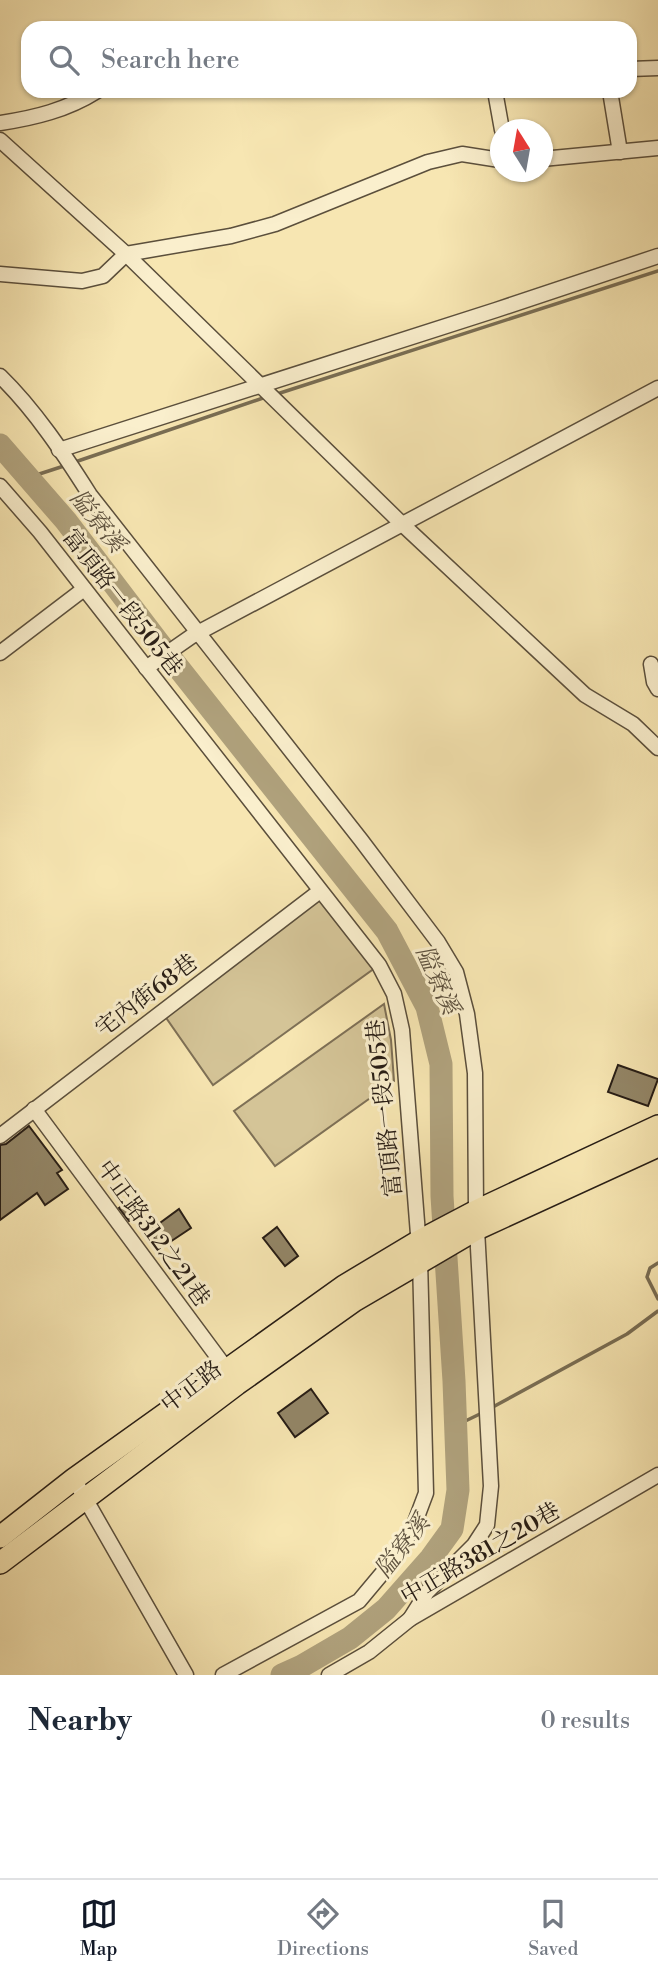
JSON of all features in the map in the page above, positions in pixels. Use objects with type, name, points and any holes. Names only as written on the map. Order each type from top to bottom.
[{"type":"main road","points":[[477,1220],[658,1126]]},
{"type":"main road","points":[[477,1220],[658,1146]]},
{"type":"main road","name":"中正路","points":[[0,1537],[74,1479],[232,1376],[354,1301],[419,1251],[477,1220]]},
{"type":"main road","name":"中正路","points":[[0,1563],[85,1498],[232,1376]]},
{"type":"street","points":[[637,69],[658,68]]},
{"type":"street","points":[[0,123],[43,115],[86,98]]},
{"type":"street","points":[[496,98],[500,119]]},
{"type":"street","points":[[611,98],[620,152]]},
{"type":"street","points":[[0,140],[126,254],[401,523],[585,695],[633,724],[658,748]]},
{"type":"street","points":[[553,158],[658,148]]},
{"type":"street","points":[[0,274],[82,281],[103,276],[126,254],[231,236],[275,224],[428,162],[462,154],[490,158]]},
{"type":"street","points":[[66,457],[658,256]]},
{"type":"street","points":[[0,376],[17,393],[66,457],[90,495],[194,635],[361,840],[438,942],[456,972],[467,1014],[475,1073],[477,1220],[491,1486],[487,1525],[474,1545],[427,1592],[410,1619]]},
{"type":"street","points":[[150,666],[194,635],[658,388]]},
{"type":"street","name":"富頂路一段505巷","points":[[0,486],[150,666],[379,965],[394,994],[402,1030],[419,1251],[426,1493],[414,1525],[395,1559],[359,1601],[223,1675]]},
{"type":"street","points":[[0,653],[84,589]]},
{"type":"street","points":[[651,664],[658,689]]},
{"type":"street","name":"宅內街68巷","points":[[0,1136],[320,891]]},
{"type":"street","name":"中正路312之21巷","points":[[34,1109],[232,1376]]},
{"type":"street","name":"中正路381之20巷","points":[[329,1675],[369,1652],[410,1619],[658,1475]]},
{"type":"street","points":[[74,1479],[186,1675]]},
{"type":"shaded area","points":[[317,893],[379,965],[213,1085],[162,1012]]},
{"type":"shaded area","points":[[384,1004],[391,1040],[394,1081],[275,1166],[234,1111]]},
{"type":"building","points":[[618,1065],[658,1079],[648,1106],[608,1092]]},
{"type":"building","points":[[29,1126],[62,1170],[57,1173],[68,1189],[45,1205],[37,1193],[0,1220],[0,1145],[6,1144]]},
{"type":"building","points":[[128,1202],[138,1215],[129,1221],[119,1208]]},
{"type":"building","points":[[179,1209],[191,1228],[161,1248],[149,1231]]},
{"type":"building","points":[[277,1227],[298,1256],[285,1266],[263,1238]]},
{"type":"building","points":[[311,1389],[328,1413],[295,1437],[278,1413]]},
{"type":"waterway","points":[[277,394],[658,271]]},
{"type":"waterway","points":[[75,462],[266,397]]},
{"type":"waterway","name":"隘寮溪","points":[[0,445],[66,521],[158,642],[387,931],[427,1007],[441,1064],[442,1196],[458,1490],[452,1529],[431,1558],[386,1609],[350,1638],[282,1675]]},
{"type":"waterway","points":[[27,478],[67,465]]},
{"type":"waterway","points":[[658,1263],[650,1268],[647,1277],[658,1299]]},
{"type":"waterway","points":[[491,1408],[627,1334],[658,1311]]},
{"type":"waterway","points":[[455,1426],[484,1412]]}]
